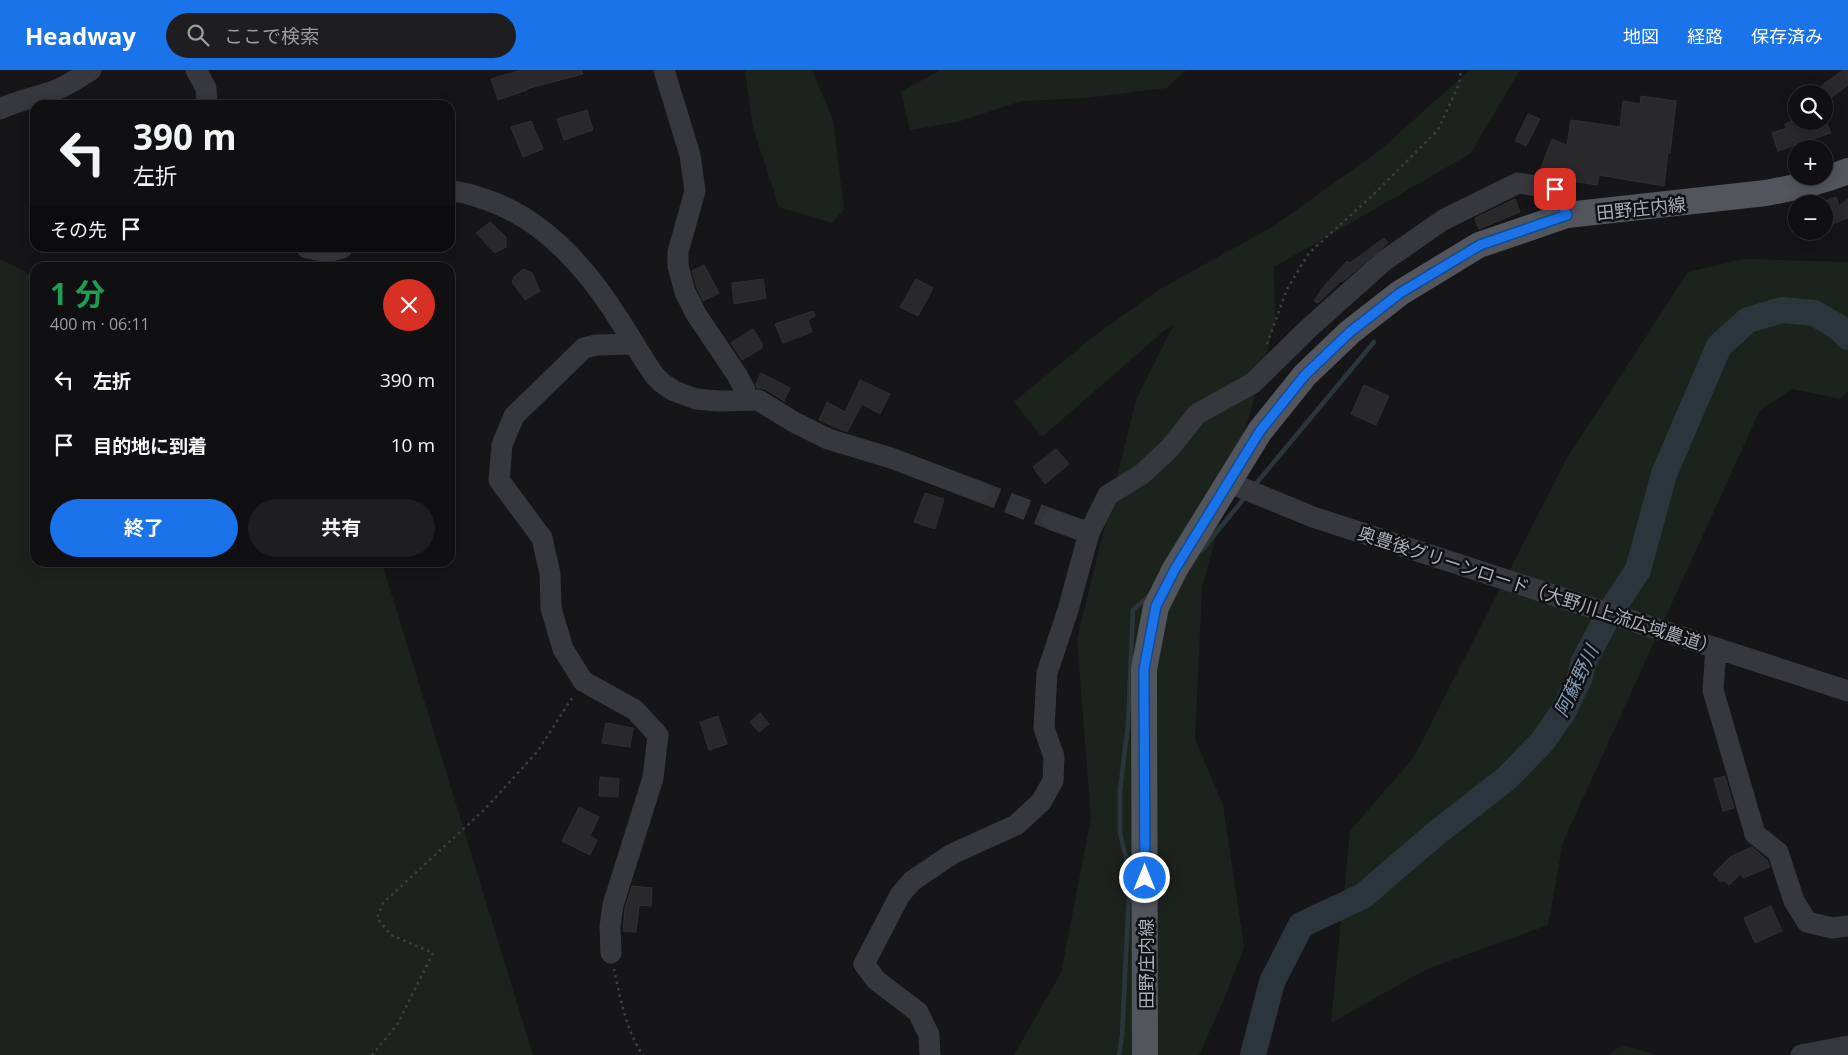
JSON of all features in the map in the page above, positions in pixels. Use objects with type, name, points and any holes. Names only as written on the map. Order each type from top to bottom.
[{"type":"main road","name":"田野庄内線","points":[[1145,1055],[1144,669],[1156,606],[1175,569],[1266,424],[1305,375],[1350,332],[1400,293],[1480,245],[1567,215],[1766,193],[1829,179],[1848,171]]},
{"type":"street","points":[[0,109],[15,102],[55,90],[91,70]]},
{"type":"street","points":[[196,70],[206,88],[207,100]]},
{"type":"street","points":[[664,70],[690,155],[695,191],[678,252],[678,266],[685,292],[696,314],[746,390],[747,400]]},
{"type":"street","points":[[930,1055],[928,1035],[918,1012],[876,980],[864,964],[900,895],[912,881],[952,854],[1016,825],[1041,802],[1053,780],[1054,757],[1044,728],[1047,673],[1068,610],[1089,533],[1108,494],[1142,474],[1170,448],[1198,414],[1253,383],[1309,328],[1384,261],[1444,220],[1518,183],[1555,189],[1567,215]]},
{"type":"street","points":[[455,192],[468,194],[504,206],[532,222],[552,239],[584,272],[606,300],[655,376],[674,391],[696,399],[718,401],[758,400],[794,422],[828,439],[890,458],[978,491]]},
{"type":"street","points":[[611,952],[610,927],[614,905],[653,778],[658,735],[635,710],[583,681],[563,649],[550,608],[550,574],[542,538],[499,480],[502,445],[514,416],[584,348],[596,345],[634,344]]},
{"type":"street","name":"奥豊後グリーンロード（大野川上流広域農道）","points":[[1230,483],[1313,517],[1848,690]]},
{"type":"street","points":[[1053,520],[1089,533]]},
{"type":"street","points":[[1716,648],[1713,690],[1754,834],[1778,852],[1794,901],[1807,922],[1832,928],[1848,926]]},
{"type":"street","points":[[1801,1055],[1848,1046]]},
{"type":"path","points":[[1266,348],[1287,289],[1309,253],[1374,194],[1438,130],[1459,84],[1461,70]]},
{"type":"path","points":[[372,1055],[397,1025],[434,952],[391,935],[377,918],[383,903],[484,809],[537,752],[583,681]]},
{"type":"path","points":[[611,952],[619,993],[636,1045],[643,1055]]},
{"type":"shaded area","points":[[745,70],[812,70],[833,120],[844,209],[832,223],[779,207],[753,128]]},
{"type":"shaded area","points":[[940,70],[1186,70],[1167,88],[1086,98],[1022,101],[957,122],[910,130],[901,92]]},
{"type":"shaded area","points":[[1470,70],[1520,70],[1470,154],[1274,267],[1275,322],[1202,587],[1195,739],[1223,805],[1244,947],[1226,995],[1199,1055],[1014,1055],[1061,973],[1091,818],[1077,639],[1136,400],[1173,326],[1165,330],[1042,437],[1014,402],[1094,336],[1160,289],[1274,226],[1380,150]]},
{"type":"shaded area","points":[[0,259],[30,274],[30,567],[383,567],[533,1055],[0,1055]]},
{"type":"shaded area","points":[[1743,259],[1848,262],[1848,391],[1841,399],[1792,389],[1760,410],[1563,842],[1548,925],[1427,969],[1331,1023],[1350,831],[1414,757],[1567,458],[1688,272]]},
{"type":"shaded area","points":[[1622,1045],[1658,1055],[1608,1055]]},
{"type":"building","points":[[521,70],[582,70],[583,74],[526,89],[498,100],[491,79]]},
{"type":"building","points":[[1843,70],[1848,70],[1848,85],[1833,96],[1833,85],[1822,85]]},
{"type":"building","points":[[1641,96],[1676,101],[1664,186],[1599,175],[1597,185],[1573,181],[1541,168],[1552,139],[1567,145],[1571,120],[1620,127],[1623,101],[1640,104]]},
{"type":"building","points":[[587,110],[593,130],[564,140],[557,119]]},
{"type":"building","points":[[1528,114],[1540,119],[1526,146],[1515,141]]},
{"type":"building","points":[[531,121],[543,149],[523,157],[511,127]]},
{"type":"building","points":[[1788,123],[1788,130],[1830,130],[1831,133],[1810,140],[1788,140],[1788,148],[1778,151],[1772,133],[1787,128],[1785,124]]},
{"type":"building","points":[[1836,197],[1839,206],[1848,199],[1848,218],[1833,224],[1833,198]]},
{"type":"building","points":[[1515,199],[1520,212],[1479,229],[1475,218]]},
{"type":"building","points":[[490,222],[506,237],[506,247],[495,253],[476,233]]},
{"type":"building","points":[[1384,238],[1388,243],[1341,281],[1318,303],[1314,301],[1324,286],[1347,261],[1350,263]]},
{"type":"building","points":[[704,265],[719,293],[703,301],[692,271]]},
{"type":"building","points":[[523,269],[532,273],[540,291],[525,300],[512,282],[514,277]]},
{"type":"building","points":[[763,279],[766,298],[734,304],[732,283]]},
{"type":"building","points":[[916,279],[933,288],[918,316],[900,307]]},
{"type":"building","points":[[813,311],[815,316],[808,320],[812,332],[783,343],[775,324]]},
{"type":"building","points":[[753,329],[762,343],[762,348],[742,360],[731,343]]},
{"type":"building","points":[[761,373],[790,388],[784,401],[765,389],[757,388],[756,384]]},
{"type":"building","points":[[860,380],[890,394],[880,414],[862,404],[847,432],[819,420],[827,402],[845,412]]},
{"type":"building","points":[[1364,385],[1389,396],[1376,425],[1351,414]]},
{"type":"building","points":[[1056,449],[1069,464],[1045,484],[1033,467]]},
{"type":"building","points":[[925,493],[944,499],[935,529],[914,522]]},
{"type":"building","points":[[760,713],[769,724],[759,732],[750,722]]},
{"type":"building","points":[[718,716],[727,744],[709,750],[700,722]]},
{"type":"building","points":[[606,723],[633,728],[630,747],[602,743]]},
{"type":"building","points":[[1725,776],[1734,808],[1723,811],[1714,779]]},
{"type":"building","points":[[600,777],[619,779],[618,797],[599,796]]},
{"type":"building","points":[[579,807],[599,817],[590,836],[597,840],[590,855],[562,841]]},
{"type":"building","points":[[1752,847],[1767,860],[1770,867],[1743,878],[1741,873],[1729,885],[1723,880],[1721,882],[1713,874],[1730,857]]},
{"type":"building","points":[[632,886],[652,888],[651,906],[639,905],[636,932],[623,931],[625,908]]},
{"type":"building","points":[[1771,906],[1782,931],[1755,943],[1744,918]]},
{"type":"waterway","name":"阿蘇野川","points":[[1253,1055],[1272,982],[1301,925],[1363,896],[1434,835],[1507,778],[1542,742],[1563,712],[1580,677],[1583,663],[1610,612],[1638,570],[1664,474],[1719,346],[1748,320],[1782,310],[1814,313],[1838,327],[1848,337]]},
{"type":"waterway","points":[[1254,486],[1374,342]]},
{"type":"waterway","points":[[1202,550],[1246,496]]},
{"type":"waterway","points":[[1119,1055],[1122,1036],[1130,874],[1120,833],[1120,790],[1128,725],[1133,610],[1149,596]]},
{"type":"tunnel","points":[[978,491],[1053,520]]},
{"type":"route","points":[[1145,878],[1144,669],[1156,606],[1175,569],[1230,483],[1260,431],[1305,375],[1350,332],[1400,293],[1480,245],[1567,215],[1555,189]]}]
